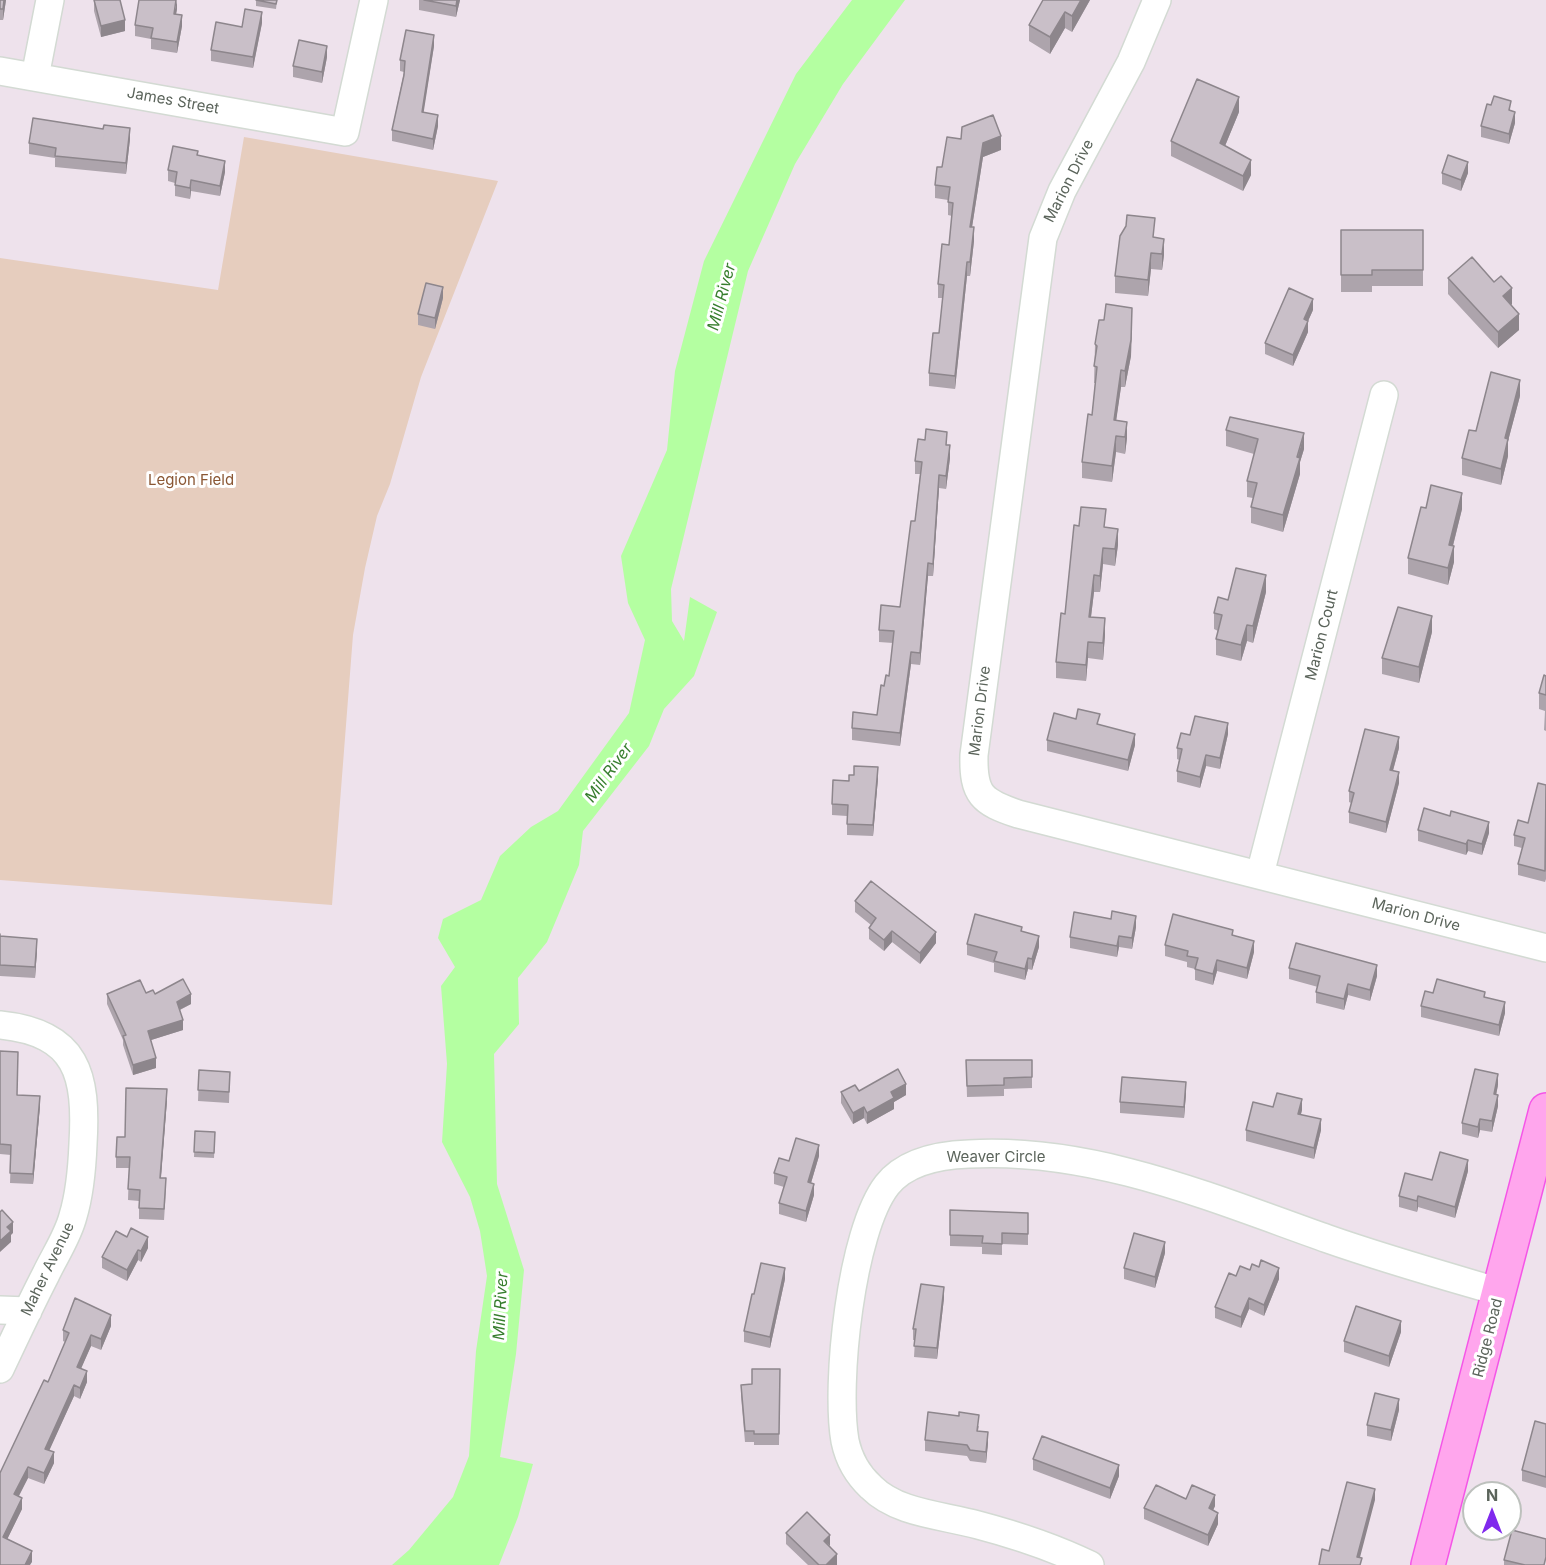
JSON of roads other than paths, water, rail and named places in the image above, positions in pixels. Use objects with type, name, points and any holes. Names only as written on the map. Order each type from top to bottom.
[{"type":"main road","name":"Ridge Road","points":[[1428,1565],[1546,1110]]},
{"type":"street","points":[[36,77],[50,0]]},
{"type":"street","name":"James Street","points":[[0,71],[345,132],[374,0]]},
{"type":"street","name":"Marion Drive","points":[[1157,0],[1131,62],[1062,191],[1043,238],[973,772],[976,788],[992,806],[1546,948]]},
{"type":"street","name":"Marion Court","points":[[1260,874],[1384,395]]},
{"type":"street","name":"Maher Avenue","points":[[0,1025],[46,1036],[70,1057],[81,1079],[85,1102],[81,1175],[73,1218],[0,1369]]},
{"type":"street","name":"Weaver Circle","points":[[1090,1565],[1010,1534],[899,1505],[875,1491],[856,1472],[846,1444],[842,1408],[844,1361],[851,1300],[864,1235],[876,1203],[888,1183],[908,1167],[934,1157],[969,1154],[1056,1157],[1090,1162],[1240,1207],[1410,1267],[1500,1292]]},
{"type":"street","points":[[0,1310],[28,1311]]},
{"type":"water","name":"Mill River","points":[[852,0],[905,0],[843,84],[795,164],[748,271],[671,589],[672,621],[684,641],[690,597],[717,612],[694,676],[664,709],[649,746],[583,831],[579,865],[547,942],[518,978],[519,1024],[494,1054],[497,1184],[524,1270],[516,1354],[500,1457],[533,1464],[518,1517],[499,1565],[392,1565],[409,1550],[453,1497],[469,1456],[476,1351],[487,1276],[480,1231],[470,1197],[442,1142],[447,1064],[441,986],[455,967],[438,938],[443,919],[481,900],[500,856],[531,827],[558,811],[629,713],[645,640],[628,603],[621,556],[667,450],[675,371],[704,261],[796,74]]},
{"type":"park label","name":"Legion Field","points":[[191,480]]}]
